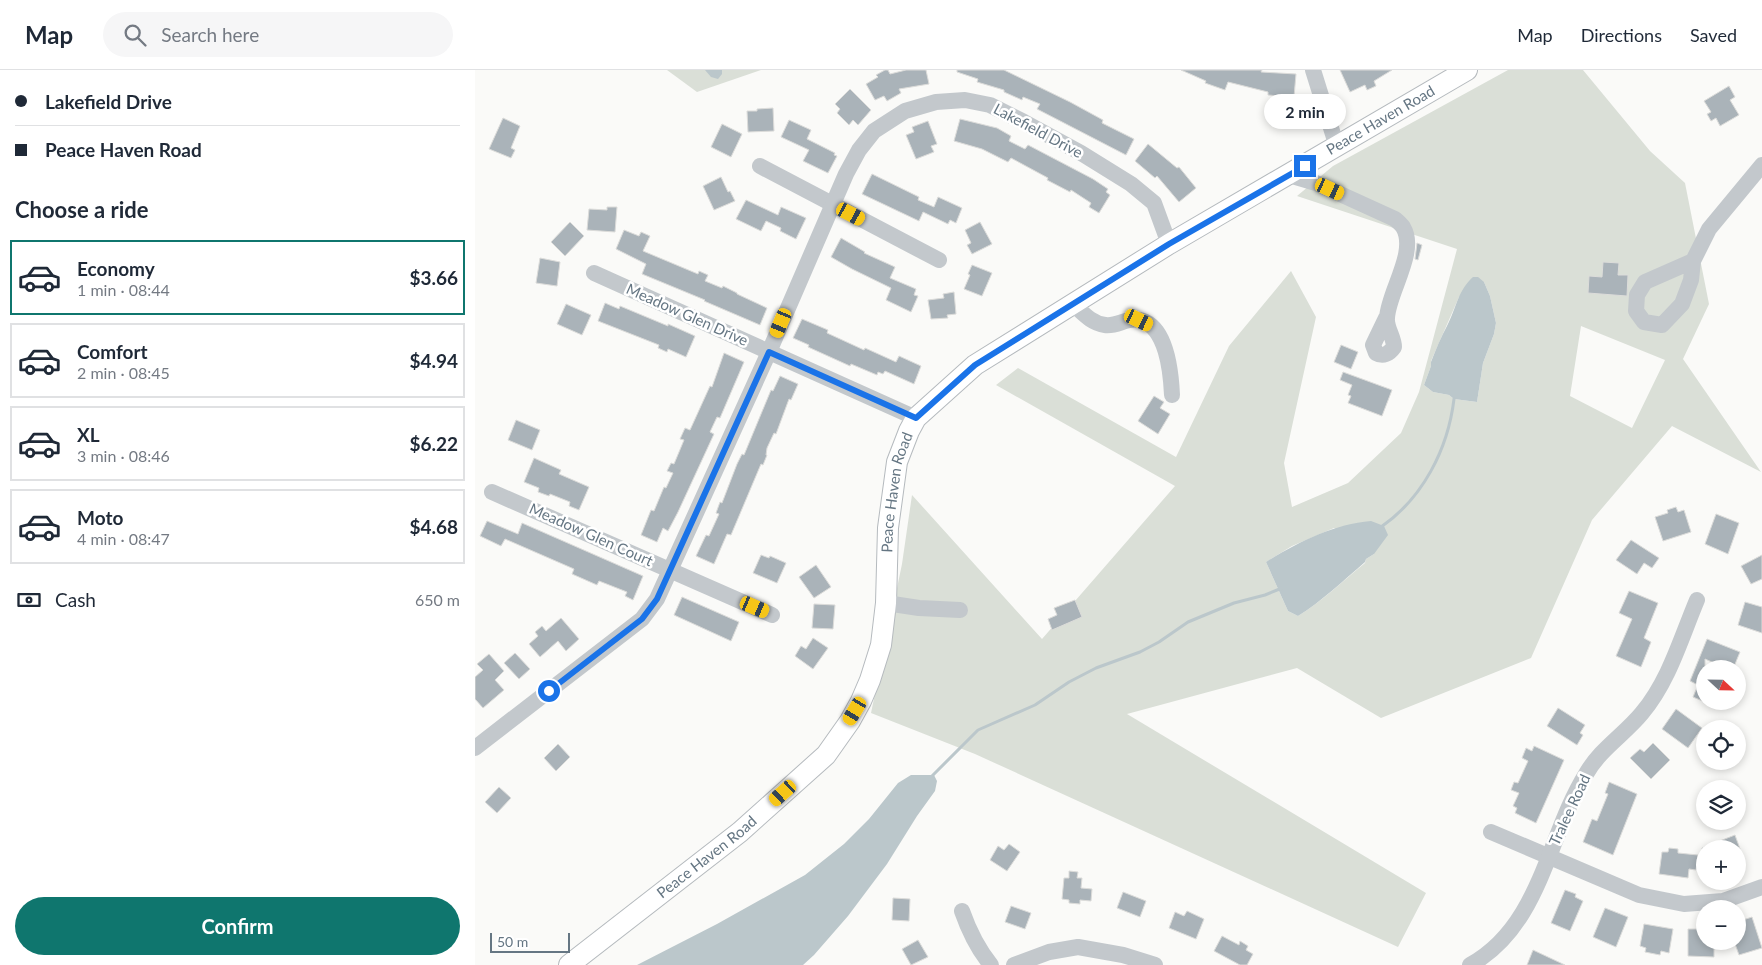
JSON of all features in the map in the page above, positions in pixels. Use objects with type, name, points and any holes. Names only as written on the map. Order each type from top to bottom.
[{"type":"main road","name":"Peace Haven Road","points":[[569,965],[740,832],[825,755],[850,721],[861,702],[870,680],[881,645],[886,604],[888,528],[897,462],[916,418],[975,365],[1169,244],[1467,70]]},
{"type":"street","points":[[1313,70],[1337,147]]},
{"type":"street","name":"Lakefield Drive","points":[[475,748],[642,619],[657,599],[769,352],[833,205],[859,150],[874,131],[905,111],[936,102],[965,100],[990,105],[1081,153],[1131,184],[1154,203],[1169,244]]},
{"type":"street","points":[[1693,261],[1709,229],[1762,165]]},
{"type":"street","points":[[760,166],[939,260]]},
{"type":"street","points":[[1289,175],[1316,183],[1395,219],[1403,228],[1407,240],[1406,253],[1387,318]]},
{"type":"street","name":"Meadow Glen Drive","points":[[594,273],[916,418]]},
{"type":"street","points":[[1073,304],[1088,318],[1104,325],[1139,320],[1151,326],[1160,337],[1167,356],[1171,374],[1172,395]]},
{"type":"street","name":"Meadow Glen Court","points":[[492,492],[772,615]]},
{"type":"street","name":"Tralee Road","points":[[1470,965],[1503,940],[1515,926],[1532,895],[1585,774],[1599,755],[1642,713],[1656,692],[1669,668],[1697,600]]},
{"type":"street","points":[[886,604],[960,610]]},
{"type":"street","points":[[1491,832],[1639,895],[1683,904],[1723,901],[1762,887]]},
{"type":"street","points":[[962,911],[970,934],[981,954],[991,965]]},
{"type":"street","points":[[1014,965],[1049,952],[1078,946],[1123,955],[1155,965]]},
{"type":"shaded area","points":[[667,70],[761,70],[697,92]]},
{"type":"shaded area","points":[[705,70],[722,70],[722,74],[718,79],[711,77]]},
{"type":"shaded area","points":[[1508,70],[1583,70],[1650,151],[1685,183],[1709,304],[1683,359],[1761,472],[1672,426],[1592,520],[1531,658],[1381,718],[1297,668],[1127,714],[1426,893],[1398,947],[975,754],[871,713],[902,564],[912,495],[1042,639],[1175,486],[996,385],[1018,368],[1176,457],[1229,346],[1291,271],[1316,317],[1284,463],[1292,507],[1348,483],[1401,433],[1419,392],[1457,249],[1297,196],[1333,166]],"holes":[[[1484,282],[1490,296],[1496,323],[1483,363],[1477,402],[1454,399],[1449,395],[1433,392],[1424,385],[1431,361],[1459,297]],[[1581,326],[1665,360],[1632,428],[1570,396]],[[1334,528],[1374,554],[1366,559],[1365,563],[1332,591],[1298,616],[1288,611],[1266,562],[1292,546]]]},
{"type":"shaded area","points":[[1473,277],[1478,277],[1484,282],[1490,296],[1496,323],[1483,363],[1477,402],[1454,399],[1449,395],[1433,392],[1424,385],[1435,352],[1461,294]]},
{"type":"shaded area","points":[[1371,521],[1384,526],[1388,535],[1374,554],[1324,597],[1298,616],[1288,611],[1266,562],[1317,535],[1343,526]]},
{"type":"shaded area","points":[[911,775],[934,775],[937,781],[935,791],[887,864],[848,916],[803,965],[637,965],[717,924],[805,875],[844,844],[869,819],[898,783]]},
{"type":"building","points":[[885,70],[888,70],[890,74],[906,70],[926,70],[929,84],[899,89],[901,93],[887,101],[884,96],[875,100],[866,84]]},
{"type":"building","points":[[957,70],[1004,70],[1070,102],[1103,120],[1102,123],[1134,139],[1126,155],[1037,109],[1040,104],[1023,97],[1022,100],[1004,92],[1004,90],[977,82],[978,79],[957,72]]},
{"type":"building","points":[[1181,70],[1262,70],[1261,72],[1296,74],[1294,97],[1268,95],[1268,92],[1228,82],[1225,90],[1205,83],[1206,81]]},
{"type":"building","points":[[1340,70],[1392,70],[1374,81],[1376,86],[1367,90],[1365,85],[1350,92]]},
{"type":"building","points":[[1729,86],[1735,97],[1730,100],[1739,115],[1720,126],[1716,118],[1711,121],[1707,114],[1711,112],[1704,101]]},
{"type":"building","points":[[850,89],[871,110],[858,125],[853,120],[849,125],[837,113],[840,109],[835,104]]},
{"type":"building","points":[[773,108],[774,131],[748,132],[747,111]]},
{"type":"building","points":[[503,118],[520,126],[511,148],[515,150],[511,158],[489,149]]},
{"type":"building","points":[[960,119],[997,128],[1011,136],[1009,141],[1025,149],[1028,145],[1093,179],[1108,189],[1106,192],[1110,195],[1099,213],[1089,207],[1091,203],[1071,190],[1070,192],[1047,180],[1048,178],[1011,158],[1008,162],[982,149],[954,141]]},
{"type":"building","points":[[789,120],[811,130],[807,139],[835,153],[834,155],[837,156],[828,173],[803,161],[809,150],[781,137]]},
{"type":"building","points":[[928,121],[937,144],[931,146],[934,152],[916,159],[906,135],[914,132],[912,127]]},
{"type":"building","points":[[722,124],[742,134],[731,157],[711,147]]},
{"type":"building","points":[[1148,144],[1177,168],[1179,167],[1196,188],[1179,202],[1157,176],[1155,178],[1135,161]]},
{"type":"building","points":[[872,174],[919,197],[918,200],[934,207],[938,197],[962,208],[956,223],[950,220],[948,224],[923,212],[919,221],[862,194]]},
{"type":"building","points":[[721,177],[728,192],[730,191],[735,201],[714,210],[703,186]]},
{"type":"building","points":[[746,200],[778,215],[781,207],[806,218],[796,239],[780,231],[781,228],[766,221],[761,231],[736,219]]},
{"type":"building","points":[[607,207],[617,207],[615,232],[587,230],[589,209],[607,210]]},
{"type":"building","points":[[570,222],[584,236],[565,256],[551,242]]},
{"type":"building","points":[[980,222],[992,244],[972,254],[967,245],[971,243],[965,230]]},
{"type":"building","points":[[624,230],[639,236],[641,232],[650,236],[643,251],[698,274],[699,271],[708,275],[705,281],[722,288],[723,286],[767,308],[760,325],[642,274],[646,264],[616,249]]},
{"type":"building","points":[[841,238],[864,253],[895,267],[890,278],[916,289],[914,295],[918,296],[911,312],[886,300],[891,288],[831,257]]},
{"type":"building","points":[[1417,243],[1422,245],[1418,260],[1415,259]]},
{"type":"building","points":[[540,258],[560,262],[557,286],[536,283]]},
{"type":"building","points":[[1603,262],[1619,263],[1618,275],[1628,275],[1627,296],[1588,293],[1589,276],[1602,277]]},
{"type":"building","points":[[972,265],[992,273],[982,296],[964,289]]},
{"type":"building","points":[[954,292],[956,314],[947,315],[948,318],[931,319],[928,300],[944,298],[943,294]]},
{"type":"building","points":[[605,303],[619,309],[620,306],[695,336],[686,357],[668,349],[667,352],[658,348],[659,345],[598,321]]},
{"type":"building","points":[[566,304],[591,315],[582,335],[557,324]]},
{"type":"building","points":[[802,319],[828,330],[827,333],[864,350],[865,348],[896,362],[899,356],[921,366],[914,384],[885,371],[883,374],[878,372],[877,375],[851,364],[850,366],[808,347],[809,345],[793,338]]},
{"type":"building","points":[[1341,345],[1358,352],[1351,369],[1334,362]]},
{"type":"building","points":[[724,353],[744,362],[720,418],[717,417],[710,432],[714,434],[678,512],[668,531],[663,528],[657,542],[641,535],[651,510],[654,511],[664,487],[666,488],[673,473],[667,471],[671,463],[674,464],[684,440],[680,439],[685,428],[690,430],[710,386],[712,387]]},
{"type":"building","points":[[1343,372],[1392,390],[1382,416],[1348,403],[1351,396],[1348,395],[1352,385],[1340,380]]},
{"type":"building","points":[[780,376],[798,384],[791,400],[789,399],[776,434],[774,433],[767,448],[767,455],[763,465],[761,464],[731,535],[727,534],[714,564],[696,556],[706,535],[709,536],[719,514],[716,513],[720,502],[722,503],[737,464],[742,454],[744,455],[771,390],[773,391]]},
{"type":"building","points":[[1154,396],[1164,402],[1160,408],[1170,414],[1158,434],[1138,421]]},
{"type":"building","points":[[516,420],[540,430],[532,450],[508,440]]},
{"type":"building","points":[[534,458],[561,470],[559,474],[589,487],[579,510],[569,506],[570,502],[550,494],[549,496],[538,492],[539,488],[524,482]]},
{"type":"building","points":[[1676,507],[1678,512],[1684,510],[1691,532],[1663,541],[1655,517],[1668,513],[1667,510]]},
{"type":"building","points":[[1716,514],[1739,523],[1728,554],[1705,544]]},
{"type":"building","points":[[487,521],[518,534],[522,523],[643,576],[633,600],[625,596],[627,592],[599,581],[597,585],[572,574],[574,569],[505,539],[501,546],[480,536]]},
{"type":"building","points":[[1631,540],[1659,558],[1652,568],[1644,563],[1637,574],[1616,560]]},
{"type":"building","points":[[761,555],[769,558],[770,556],[786,563],[777,583],[753,573]]},
{"type":"building","points":[[1762,555],[1762,579],[1751,584],[1741,566]]},
{"type":"building","points":[[816,565],[831,587],[814,598],[799,577]]},
{"type":"building","points":[[1629,591],[1658,603],[1644,638],[1651,642],[1641,667],[1616,656],[1632,619],[1619,613]]},
{"type":"building","points":[[682,597],[739,622],[731,641],[674,615]]},
{"type":"building","points":[[1075,600],[1082,617],[1052,630],[1048,619],[1057,615],[1054,608]]},
{"type":"building","points":[[1745,602],[1762,607],[1762,633],[1738,625]]},
{"type":"building","points":[[814,604],[835,605],[833,629],[812,628]]},
{"type":"building","points":[[561,618],[579,639],[566,651],[558,641],[540,657],[529,644],[538,636],[535,632],[542,626],[546,631]]},
{"type":"building","points":[[813,638],[828,648],[813,669],[795,656],[801,646],[806,649]]},
{"type":"building","points":[[1707,639],[1740,652],[1737,660],[1698,660]]},
{"type":"building","points":[[515,653],[530,669],[519,679],[504,663]]},
{"type":"building","points":[[489,654],[504,671],[495,680],[504,690],[483,708],[475,699],[475,677],[483,670],[477,664]]},
{"type":"building","points":[[1696,666],[1696,684],[1690,681]]},
{"type":"building","points":[[1558,708],[1585,725],[1580,733],[1583,735],[1577,745],[1547,726]]},
{"type":"building","points":[[1676,709],[1696,724],[1696,737],[1688,748],[1662,729]]},
{"type":"building","points":[[1653,743],[1670,760],[1651,779],[1630,758],[1640,749],[1644,752]]},
{"type":"building","points":[[558,744],[570,757],[556,771],[544,758]]},
{"type":"building","points":[[1534,746],[1564,760],[1536,823],[1515,813],[1517,808],[1513,806],[1519,793],[1511,790],[1514,782],[1518,783],[1528,761],[1522,758],[1526,748],[1532,751]]},
{"type":"building","points":[[1609,782],[1637,794],[1613,855],[1583,842],[1592,819],[1597,821],[1608,794],[1605,793]]},
{"type":"building","points":[[499,787],[511,798],[497,813],[485,802]]},
{"type":"building","points":[[1735,835],[1737,840],[1722,840]]},
{"type":"building","points":[[1009,844],[1020,852],[1007,871],[990,860],[998,846],[1004,850]]},
{"type":"building","points":[[1669,848],[1678,849],[1678,853],[1696,855],[1696,870],[1689,869],[1688,878],[1659,874],[1662,852],[1668,852]]},
{"type":"building","points":[[1069,871],[1078,872],[1077,878],[1082,878],[1081,888],[1092,889],[1091,901],[1080,900],[1080,904],[1069,903],[1069,900],[1062,899],[1064,878],[1069,878]]},
{"type":"building","points":[[1565,890],[1576,894],[1575,897],[1583,901],[1570,931],[1551,923]]},
{"type":"building","points":[[1123,892],[1146,901],[1140,917],[1117,908]]},
{"type":"building","points":[[893,898],[910,899],[909,921],[892,920]]},
{"type":"building","points":[[1011,906],[1031,913],[1025,929],[1005,922]]},
{"type":"building","points":[[1605,908],[1628,917],[1616,947],[1593,937]]},
{"type":"building","points":[[1187,911],[1204,919],[1196,939],[1169,928],[1175,912],[1184,916]]},
{"type":"building","points":[[1752,917],[1762,948],[1739,955],[1737,950],[1746,950],[1746,919]]},
{"type":"building","points":[[1644,924],[1673,929],[1669,953],[1661,951],[1660,955],[1645,952],[1646,948],[1640,946]]},
{"type":"building","points":[[1688,929],[1696,929],[1696,950],[1714,950],[1714,957],[1688,956]]},
{"type":"building","points":[[1222,936],[1239,945],[1240,941],[1248,946],[1246,950],[1253,954],[1247,965],[1240,965],[1214,951]]},
{"type":"building","points":[[918,940],[928,957],[911,965],[902,949]]},
{"type":"building","points":[[1533,950],[1565,965],[1527,965]]},
{"type":"waterway","points":[[1381,527],[1409,502],[1431,471],[1446,436],[1454,399]]},
{"type":"waterway","points":[[931,777],[978,730],[1035,705],[1069,682],[1096,668],[1140,652],[1159,642],[1188,622],[1234,603],[1265,595],[1282,588]]},
{"type":"route","points":[[549,691],[642,619],[657,599],[769,352],[916,418],[975,365],[1169,244],[1305,166]]}]
